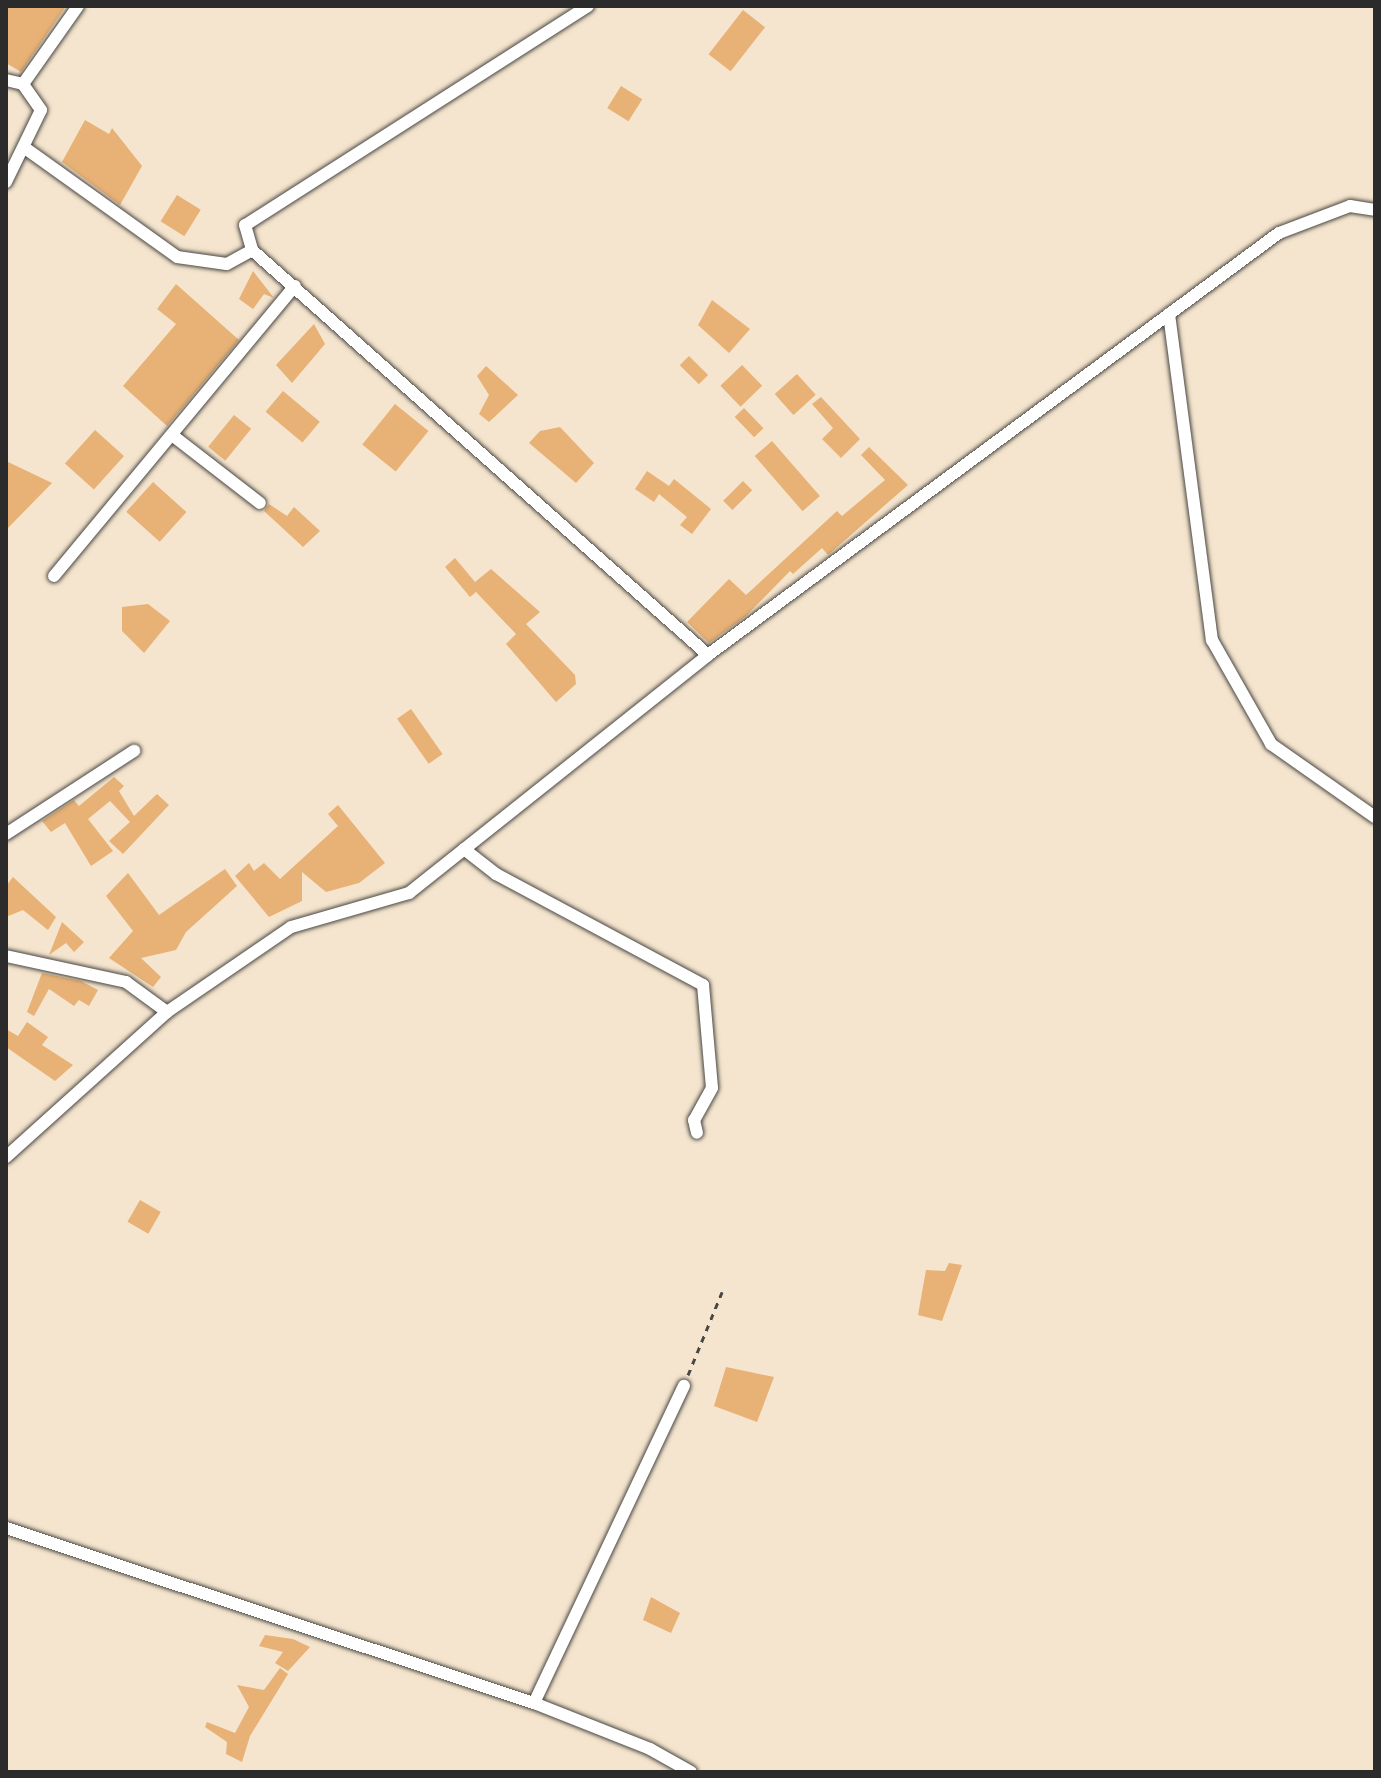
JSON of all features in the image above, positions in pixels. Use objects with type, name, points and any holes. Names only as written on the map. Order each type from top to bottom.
[{"type":"street","points":[[23,84],[78,6]]},
{"type":"street","points":[[588,6],[245,225],[252,250],[708,655]]},
{"type":"street","points":[[6,80],[23,84],[41,110],[6,182]]},
{"type":"street","points":[[25,148],[177,257],[227,264],[252,250]]},
{"type":"street","points":[[6,1157],[167,1012],[291,927],[409,893],[708,655],[1279,233],[1350,206],[1375,210]]},
{"type":"street","points":[[54,576],[295,286]]},
{"type":"street","points":[[1169,314],[1212,640],[1271,744],[1375,817]]},
{"type":"street","points":[[172,435],[260,503]]},
{"type":"street","points":[[6,834],[134,751]]},
{"type":"street","points":[[464,849],[496,874],[703,985],[712,1088],[694,1120],[697,1133]]},
{"type":"street","points":[[6,956],[126,982],[167,1012]]},
{"type":"street","points":[[534,1703],[684,1386]]},
{"type":"street","points":[[6,1528],[534,1703],[650,1749],[691,1772]]},
{"type":"path","points":[[684,1386],[722,1292]]},
{"type":"building","points":[[6,6],[66,6],[21,72],[6,63]]},
{"type":"building","points":[[743,10],[765,27],[731,71],[709,54]]},
{"type":"building","points":[[621,86],[642,99],[628,121],[607,108]]},
{"type":"building","points":[[85,120],[109,134],[112,128],[142,166],[120,205],[62,162]]},
{"type":"building","points":[[177,195],[201,210],[184,236],[161,221]]},
{"type":"building","points":[[253,271],[274,298],[264,294],[253,309],[239,299]]},
{"type":"building","points":[[176,284],[239,340],[167,426],[123,386],[176,324],[157,309]]},
{"type":"building","points":[[712,300],[750,329],[729,353],[698,325]]},
{"type":"building","points":[[314,324],[325,344],[292,383],[276,365]]},
{"type":"building","points":[[689,356],[708,375],[699,384],[680,365]]},
{"type":"building","points":[[742,365],[762,386],[741,407],[720,386]]},
{"type":"building","points":[[486,366],[518,395],[489,422],[479,414],[489,395],[477,376]]},
{"type":"building","points":[[797,374],[816,395],[793,415],[775,394]]},
{"type":"building","points":[[283,391],[320,422],[302,443],[266,412]]},
{"type":"building","points":[[821,397],[860,439],[841,458],[822,439],[833,428],[812,404]]},
{"type":"building","points":[[395,404],[428,431],[396,471],[362,444]]},
{"type":"building","points":[[744,408],[763,428],[754,437],[735,417]]},
{"type":"building","points":[[234,415],[251,429],[225,461],[208,447]]},
{"type":"building","points":[[560,427],[594,463],[576,483],[529,443],[540,431]]},
{"type":"building","points":[[95,430],[124,456],[94,490],[65,463]]},
{"type":"building","points":[[772,441],[820,496],[803,511],[755,456]]},
{"type":"building","points":[[869,447],[908,485],[828,555],[822,548],[793,574],[790,571],[746,616],[709,643],[687,622],[729,579],[746,595],[837,511],[842,516],[885,480],[861,455]]},
{"type":"building","points":[[6,461],[52,483],[6,530]]},
{"type":"building","points":[[647,471],[669,486],[674,479],[711,509],[692,534],[680,525],[687,517],[659,494],[654,502],[635,489]]},
{"type":"building","points":[[743,481],[752,490],[732,510],[723,501]]},
{"type":"building","points":[[153,482],[186,512],[160,542],[126,512]]},
{"type":"building","points":[[269,504],[287,516],[294,507],[320,531],[303,547],[264,511]]},
{"type":"building","points":[[455,558],[475,582],[491,569],[540,612],[526,624],[575,675],[576,684],[556,702],[506,644],[516,634],[476,592],[470,597],[445,567]]},
{"type":"building","points":[[148,604],[170,621],[144,653],[122,631],[122,607]]},
{"type":"building","points":[[411,709],[443,754],[429,764],[397,719]]},
{"type":"building","points":[[114,777],[124,786],[119,791],[134,816],[157,794],[169,805],[123,854],[109,841],[130,822],[110,801],[88,819],[113,851],[91,866],[65,823],[51,832],[42,821],[74,800],[79,806]]},
{"type":"building","points":[[338,805],[385,863],[359,883],[326,892],[302,872],[302,901],[269,917],[235,876],[249,863],[254,871],[264,863],[280,879],[338,826],[328,814]]},
{"type":"building","points":[[225,869],[237,886],[186,932],[176,950],[141,958],[161,977],[153,987],[109,958],[133,931],[106,896],[128,873],[159,915]]},
{"type":"building","points":[[13,877],[56,917],[48,930],[23,910],[6,917],[6,886]]},
{"type":"building","points":[[62,922],[84,942],[74,952],[66,943],[49,955]]},
{"type":"building","points":[[42,973],[81,981],[98,990],[89,1006],[79,1000],[74,1006],[49,989],[34,1016],[27,1012]]},
{"type":"building","points":[[27,1022],[48,1037],[42,1045],[73,1065],[55,1081],[6,1047],[6,1029],[18,1036]]},
{"type":"building","points":[[140,1200],[161,1212],[148,1234],[128,1222]]},
{"type":"building","points":[[949,1263],[962,1265],[942,1321],[918,1315],[926,1270],[945,1271]]},
{"type":"building","points":[[726,1367],[774,1377],[757,1422],[714,1406]]},
{"type":"building","points":[[651,1597],[680,1613],[671,1633],[643,1620]]},
{"type":"building","points":[[265,1635],[293,1639],[310,1647],[288,1671],[275,1663],[283,1652],[259,1646]]},
{"type":"building","points":[[280,1668],[288,1674],[250,1736],[242,1762],[226,1754],[227,1742],[205,1727],[207,1722],[235,1733],[249,1707],[237,1685],[264,1690]]}]
